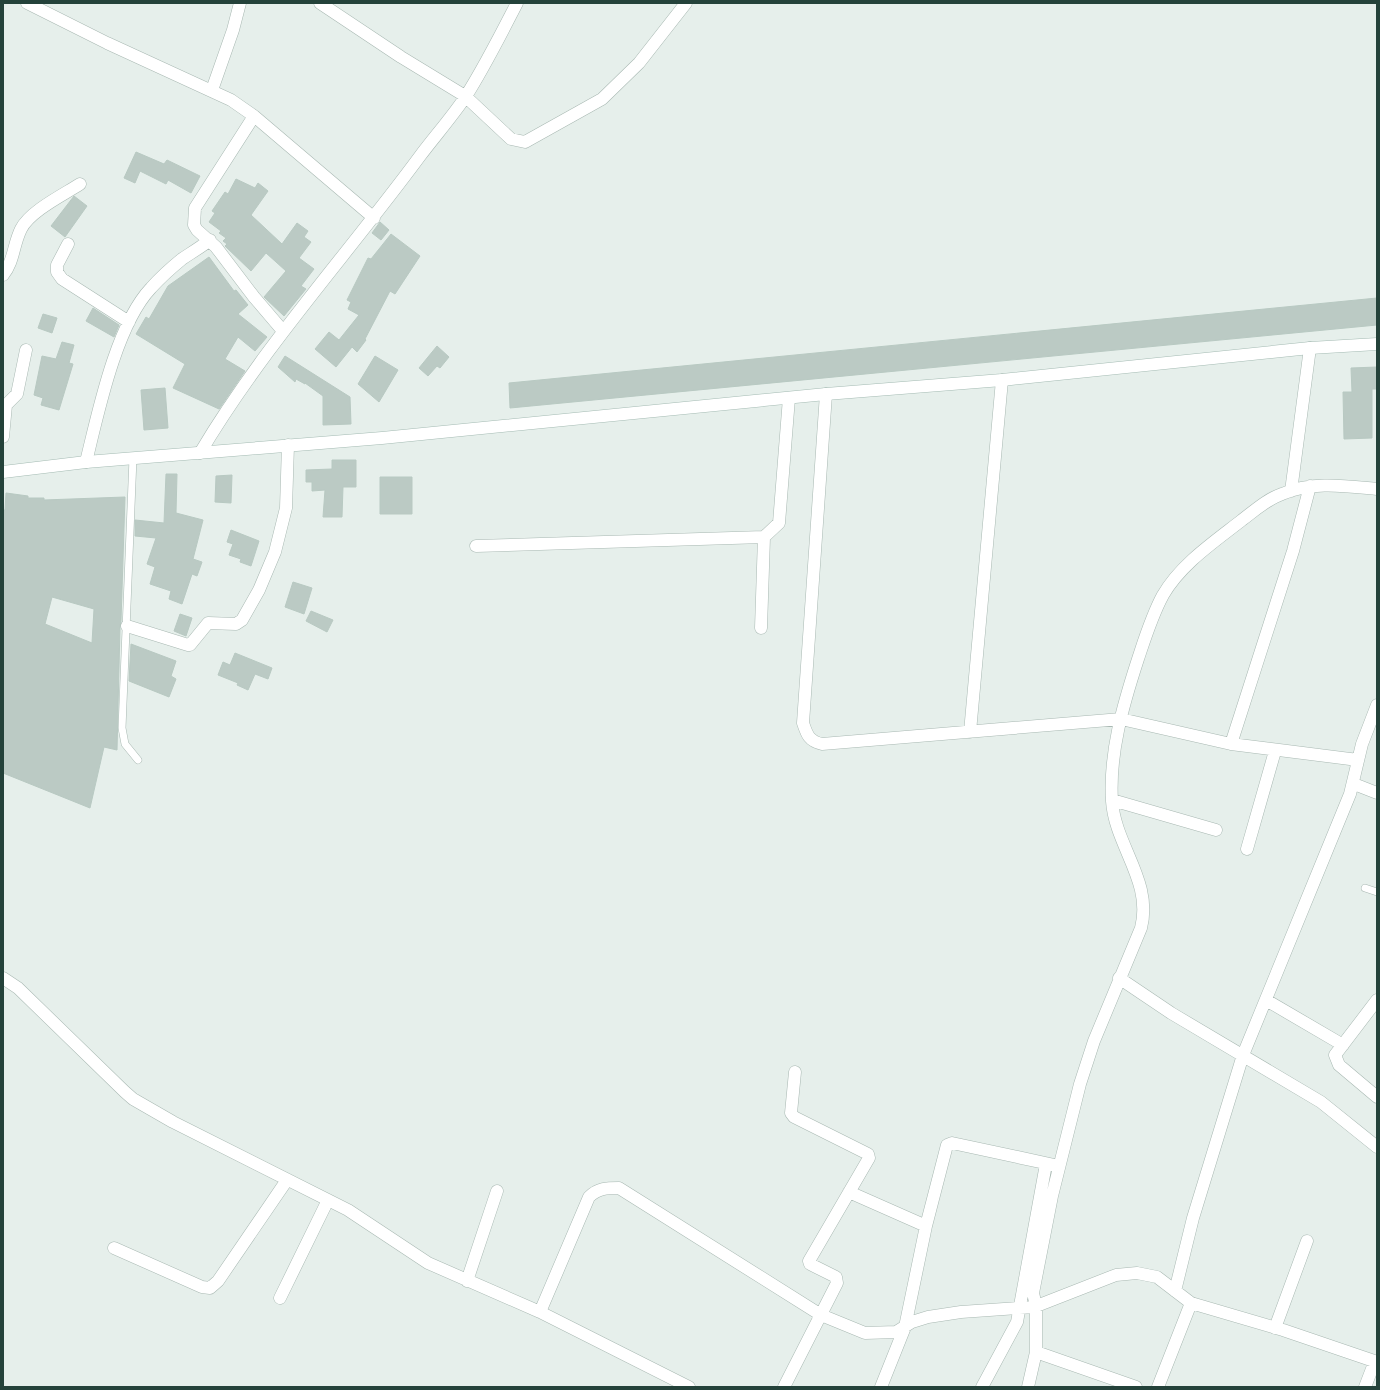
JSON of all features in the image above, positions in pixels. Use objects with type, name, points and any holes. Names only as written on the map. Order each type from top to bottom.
[{"type":"street","points":[[27,3],[107,44],[232,100],[254,116],[374,218]]},
{"type":"street","points":[[212,90],[233,30],[240,3]]},
{"type":"street","points":[[320,3],[401,57],[466,96],[501,132],[511,139],[525,142],[602,99],[639,64],[686,3]]},
{"type":"street","points":[[200,453],[221,418],[283,331],[374,218],[466,96],[517,3]]},
{"type":"street","points":[[254,116],[195,208],[194,225],[197,230],[210,240],[283,331]]},
{"type":"street","points":[[3,276],[11,262],[22,228],[28,220],[80,184]]},
{"type":"street","points":[[86,462],[103,393],[129,322],[150,289],[181,260],[210,240]]},
{"type":"street","points":[[68,244],[57,265],[57,272],[62,278],[129,322]]},
{"type":"street","points":[[3,472],[86,462],[288,446],[826,394],[1002,380],[1310,348],[1377,344]]},
{"type":"street","points":[[1291,491],[1310,348]]},
{"type":"street","points":[[3,437],[6,405],[17,394],[26,350]]},
{"type":"street","points":[[970,732],[1002,380]]},
{"type":"street","points":[[826,394],[803,723],[808,738],[813,742],[822,744],[1121,719],[1231,744],[1275,751],[1358,760]]},
{"type":"street","points":[[476,546],[764,537],[780,523],[789,398]]},
{"type":"street","points":[[127,626],[190,645],[208,624],[236,624],[242,620],[259,590],[275,552],[286,508],[288,446]]},
{"type":"street","points":[[985,1386],[1013,1332],[1034,1298],[1034,1287],[1052,1165],[1094,1041],[1140,928],[1144,906],[1138,878],[1115,820],[1112,800],[1112,762],[1121,719],[1145,636],[1163,595],[1173,582],[1213,542],[1263,504],[1281,494],[1310,486],[1333,485],[1377,489]]},
{"type":"street","points":[[1231,744],[1293,551],[1310,486]]},
{"type":"street","points":[[761,628],[764,537]]},
{"type":"street","points":[[1175,1291],[1192,1218],[1243,1055],[1354,784],[1358,760],[1367,728],[1377,705]]},
{"type":"street","points":[[1247,849],[1275,751]]},
{"type":"street","points":[[1354,784],[1377,793]]},
{"type":"street","points":[[1112,800],[1216,830]]},
{"type":"street","points":[[3,978],[24,993],[132,1099],[173,1122],[351,1212],[428,1263],[540,1312],[689,1387]]},
{"type":"street","points":[[1119,978],[1171,1013],[1321,1102],[1377,1147]]},
{"type":"street","points":[[1266,1000],[1343,1045]]},
{"type":"street","points":[[1377,1000],[1335,1055],[1339,1064],[1377,1097]]},
{"type":"street","points":[[787,1386],[838,1280],[836,1277],[810,1264],[809,1261],[867,1162],[868,1154],[791,1114],[795,1072]]},
{"type":"street","points":[[881,1387],[905,1328],[926,1226],[946,1147],[949,1143],[1052,1165]]},
{"type":"street","points":[[114,1248],[202,1287],[210,1288],[218,1281],[287,1180]]},
{"type":"street","points":[[540,1312],[589,1197],[594,1192],[602,1188],[619,1188],[821,1315],[865,1333],[890,1334],[905,1328],[912,1322],[928,1317],[961,1312],[1028,1307],[1116,1275],[1137,1273],[1157,1277],[1165,1281],[1191,1303],[1275,1328],[1376,1362],[1365,1387]]},
{"type":"street","points":[[467,1281],[497,1191]]},
{"type":"street","points":[[849,1192],[926,1226]]},
{"type":"street","points":[[280,1298],[328,1200]]},
{"type":"street","points":[[1275,1328],[1307,1241]]},
{"type":"street","points":[[1158,1387],[1191,1303]]},
{"type":"street","points":[[1028,1307],[1036,1352],[1032,1386]]},
{"type":"street","points":[[1036,1352],[1136,1387]]},
{"type":"lane","points":[[133,458],[122,728],[125,744],[138,760]]},
{"type":"lane","points":[[1365,888],[1377,892]]},
{"type":"building","points":[[136,152],[164,164],[167,160],[200,176],[191,193],[168,180],[166,184],[140,171],[135,183],[124,178]]},
{"type":"building","points":[[236,179],[255,188],[258,183],[268,191],[251,215],[282,244],[297,223],[308,231],[304,237],[311,242],[299,258],[314,269],[301,286],[306,289],[284,316],[264,297],[286,271],[266,253],[251,271],[225,246],[227,244],[223,241],[226,238],[219,233],[221,231],[209,222],[215,213],[212,211],[225,192],[228,194]]},
{"type":"building","points":[[74,196],[87,206],[65,237],[51,226]]},
{"type":"building","points":[[380,222],[389,230],[381,240],[372,233]]},
{"type":"building","points":[[391,234],[420,256],[395,294],[390,291],[365,339],[366,340],[357,352],[352,347],[336,367],[315,349],[329,332],[339,340],[359,315],[348,309],[351,302],[347,300],[368,258],[371,259]]},
{"type":"building","points":[[209,257],[234,291],[236,290],[248,305],[238,314],[267,337],[255,351],[238,337],[225,359],[245,371],[219,409],[173,388],[185,364],[136,334],[146,317],[149,319],[168,286]]},
{"type":"building","points":[[1377,298],[1377,325],[510,408],[509,383]]},
{"type":"building","points":[[93,308],[119,325],[114,337],[86,321]]},
{"type":"building","points":[[43,314],[57,318],[52,333],[38,328]]},
{"type":"building","points":[[62,342],[74,345],[69,363],[73,364],[59,410],[41,405],[43,398],[34,395],[42,356],[56,359]]},
{"type":"building","points":[[437,346],[449,357],[440,368],[437,366],[428,376],[419,368]]},
{"type":"building","points":[[285,356],[350,397],[351,424],[323,425],[323,396],[305,383],[296,379],[295,382],[278,367]]},
{"type":"building","points":[[375,356],[398,370],[379,402],[358,384]]},
{"type":"building","points":[[1377,367],[1377,389],[1372,389],[1372,438],[1344,439],[1343,392],[1352,392],[1351,368]]},
{"type":"building","points":[[165,388],[168,428],[144,430],[141,390]]},
{"type":"building","points":[[332,460],[356,460],[356,487],[343,487],[342,517],[323,517],[325,490],[312,491],[312,482],[306,482],[306,470],[332,469]]},
{"type":"building","points":[[166,474],[177,474],[176,513],[203,520],[193,559],[202,562],[197,576],[192,574],[182,604],[169,599],[171,591],[150,584],[155,567],[147,564],[156,538],[135,536],[135,520],[164,523]]},
{"type":"building","points":[[232,475],[231,503],[215,502],[216,476]]},
{"type":"building","points":[[380,477],[412,477],[412,514],[380,514]]},
{"type":"building","points":[[6,493],[28,496],[28,498],[44,498],[44,500],[125,497],[117,750],[104,747],[90,808],[3,773],[3,510],[5,510]],"holes":[[[52,597],[94,609],[92,643],[45,624]]]},
{"type":"building","points":[[231,530],[259,541],[251,566],[240,562],[241,559],[229,555],[233,544],[227,542]]},
{"type":"building","points":[[293,582],[312,588],[304,614],[285,607]]},
{"type":"building","points":[[311,611],[333,620],[327,632],[306,621]]},
{"type":"building","points":[[180,614],[192,618],[186,636],[174,631]]},
{"type":"building","points":[[131,644],[176,661],[171,676],[176,679],[169,697],[129,681]]},
{"type":"building","points":[[235,653],[272,668],[268,679],[255,674],[248,690],[237,685],[238,683],[218,675],[223,662],[230,665]]}]
